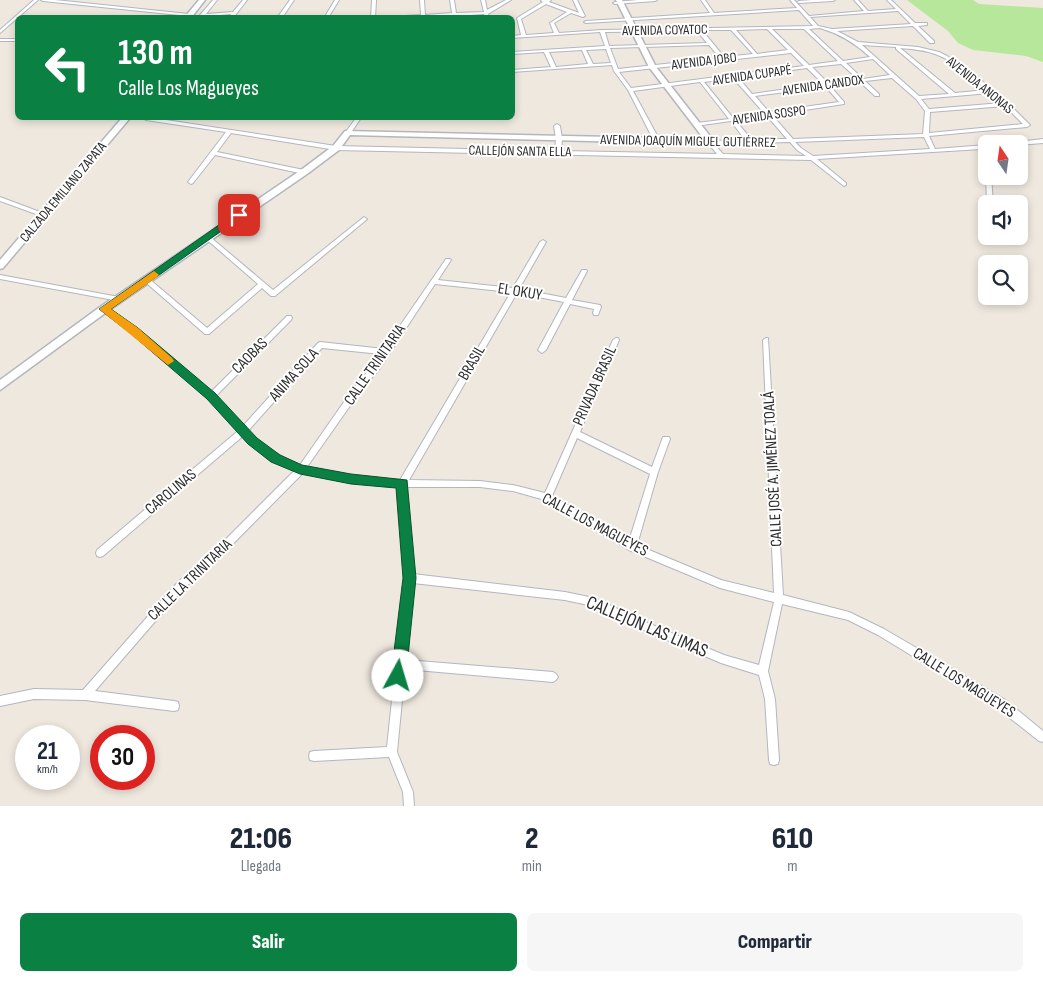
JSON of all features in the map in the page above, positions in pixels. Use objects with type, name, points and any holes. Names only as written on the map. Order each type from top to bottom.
[{"type":"street","points":[[19,15],[36,0]]},
{"type":"street","points":[[43,0],[175,15]]},
{"type":"street","points":[[84,4],[89,0]]},
{"type":"street","points":[[107,6],[114,0]]},
{"type":"street","points":[[191,15],[202,0]]},
{"type":"street","points":[[192,15],[208,0]]},
{"type":"street","points":[[203,15],[214,0]]},
{"type":"street","points":[[233,15],[245,0]]},
{"type":"street","points":[[281,15],[292,0]]},
{"type":"street","points":[[328,15],[338,0]]},
{"type":"street","points":[[374,0],[374,15]]},
{"type":"street","points":[[422,0],[423,15]]},
{"type":"street","points":[[452,0],[455,15]]},
{"type":"street","points":[[483,0],[486,15],[509,0]]},
{"type":"street","points":[[539,0],[548,1],[583,16]]},
{"type":"street","points":[[575,0],[590,32]]},
{"type":"street","points":[[617,1],[655,0]]},
{"type":"street","points":[[703,0],[713,14]]},
{"type":"street","points":[[792,0],[818,27]]},
{"type":"street","points":[[798,1],[833,0]]},
{"type":"street","points":[[856,0],[867,12]]},
{"type":"street","name":"AVENIDA ANONAS","points":[[889,0],[932,42]]},
{"type":"street","points":[[524,36],[518,19],[548,1]]},
{"type":"street","points":[[617,1],[629,20],[652,67],[722,157]]},
{"type":"street","points":[[798,1],[812,16],[818,27]]},
{"type":"street","points":[[586,22],[800,9]]},
{"type":"street","points":[[812,16],[900,10]]},
{"type":"street","points":[[557,34],[552,23],[570,11]]},
{"type":"street","points":[[203,15],[235,12]]},
{"type":"street","points":[[0,32],[15,19]]},
{"type":"street","points":[[831,30],[925,24]]},
{"type":"street","points":[[805,27],[877,96]]},
{"type":"street","name":"AVENIDA COYATOC","points":[[515,37],[602,31],[805,27],[831,30]]},
{"type":"street","points":[[768,28],[826,84]]},
{"type":"street","points":[[732,29],[756,55]]},
{"type":"street","points":[[698,30],[723,59]]},
{"type":"street","points":[[831,30],[857,44],[918,98],[928,111],[926,135],[934,151]]},
{"type":"street","points":[[602,31],[616,71],[630,90],[657,141]]},
{"type":"street","points":[[515,37],[523,52]]},
{"type":"street","points":[[0,40],[15,40]]},
{"type":"street","points":[[515,53],[583,48],[711,44]]},
{"type":"street","name":"AVENIDA ANONAS","points":[[857,44],[930,51],[944,55],[991,91],[1027,126]]},
{"type":"street","points":[[898,47],[954,95]]},
{"type":"street","points":[[583,48],[591,65]]},
{"type":"street","points":[[546,51],[554,68]]},
{"type":"street","name":"AVENIDA JOBO","points":[[616,71],[792,51]]},
{"type":"street","name":"AVENIDA CUPAPÉ","points":[[630,90],[873,58]]},
{"type":"street","points":[[515,71],[613,64]]},
{"type":"street","name":"AVENIDA CANDOX","points":[[753,95],[893,76]]},
{"type":"street","points":[[735,77],[753,95],[799,150],[813,158],[844,184]]},
{"type":"street","points":[[702,82],[750,142]]},
{"type":"street","name":"AVENIDA SOSPO","points":[[697,125],[842,103],[826,84]]},
{"type":"street","points":[[918,98],[991,91]]},
{"type":"street","points":[[928,111],[1006,104]]},
{"type":"street","name":"CALZADA EMILIANO ZAPATA","points":[[0,266],[32,224],[114,129],[118,120]]},
{"type":"street","name":"CALZADA EMILIANO ZAPATA","points":[[0,256],[32,224],[38,213],[124,120]]},
{"type":"street","name":"CALLEJÓN SANTA ELLA","points":[[159,120],[336,148],[813,158],[978,148]]},
{"type":"street","points":[[0,386],[104,309],[304,172],[336,148],[357,120]]},
{"type":"street","points":[[557,126],[558,152]]},
{"type":"street","name":"AVENIDA JOAQUÍN MIGUEL GUTIÉRREZ","points":[[348,133],[750,142],[926,135],[1027,126]]},
{"type":"street","points":[[191,182],[230,131]]},
{"type":"street","points":[[1028,143],[1043,141]]},
{"type":"street","points":[[214,153],[304,172]]},
{"type":"street","points":[[0,199],[38,213]]},
{"type":"street","points":[[207,237],[273,294],[364,219]]},
{"type":"street","name":"BRASIL","points":[[402,484],[513,290],[543,242]]},
{"type":"street","name":"CALLE TRINITARIA","points":[[300,469],[386,352],[408,316],[448,260]]},
{"type":"street","points":[[542,350],[584,271]]},
{"type":"street","points":[[0,277],[119,299]]},
{"type":"street","points":[[146,280],[207,332],[262,284]]},
{"type":"street","name":"EL OKUY","points":[[434,282],[513,290],[598,307],[596,313]]},
{"type":"street","name":"CALLE LOS MAGUEYES","points":[[104,309],[134,330],[211,396],[263,450],[300,469],[351,479],[402,484],[480,484],[547,497],[632,547],[720,584],[739,591],[779,598],[849,616],[881,632],[1000,703],[1043,737]]},
{"type":"street","name":"CAOBAS","points":[[211,396],[289,318]]},
{"type":"street","name":"PRIVADA BRASIL","points":[[547,497],[616,340]]},
{"type":"street","name":"CALLE JOSÉ A. JIMÉNEZ TOALÁ","points":[[763,671],[779,598],[766,340]]},
{"type":"street","name":"ANIMA SOLA","points":[[243,431],[320,345],[386,352]]},
{"type":"street","name":"CAROLINAS","points":[[100,553],[243,431]]},
{"type":"street","points":[[575,433],[654,472]]},
{"type":"street","points":[[632,547],[654,472],[666,439]]},
{"type":"street","name":"CALLE LA TRINITARIA","points":[[85,695],[181,585],[221,550],[300,469]]},
{"type":"street","points":[[402,484],[410,578],[392,752],[408,792],[409,806]]},
{"type":"street","name":"CALLEJÓN LAS LIMAS","points":[[410,578],[565,596],[594,602],[716,656],[763,671]]},
{"type":"street","points":[[400,664],[553,677]]},
{"type":"street","points":[[763,671],[770,699],[774,760]]},
{"type":"street","points":[[0,701],[34,694],[85,695],[174,706]]},
{"type":"street","points":[[314,756],[392,752]]},
{"type":"green space","points":[[907,0],[973,0],[979,4],[1043,8],[1043,62],[1026,56],[973,50],[958,43],[948,31]]},
{"type":"slow traffic","points":[[154,275],[104,309],[134,330],[168,361]]},
{"type":"route","points":[[239,215],[104,309],[134,330],[176,368],[211,396],[252,441],[276,458],[300,469],[351,479],[402,484],[410,578],[398,676]]}]
